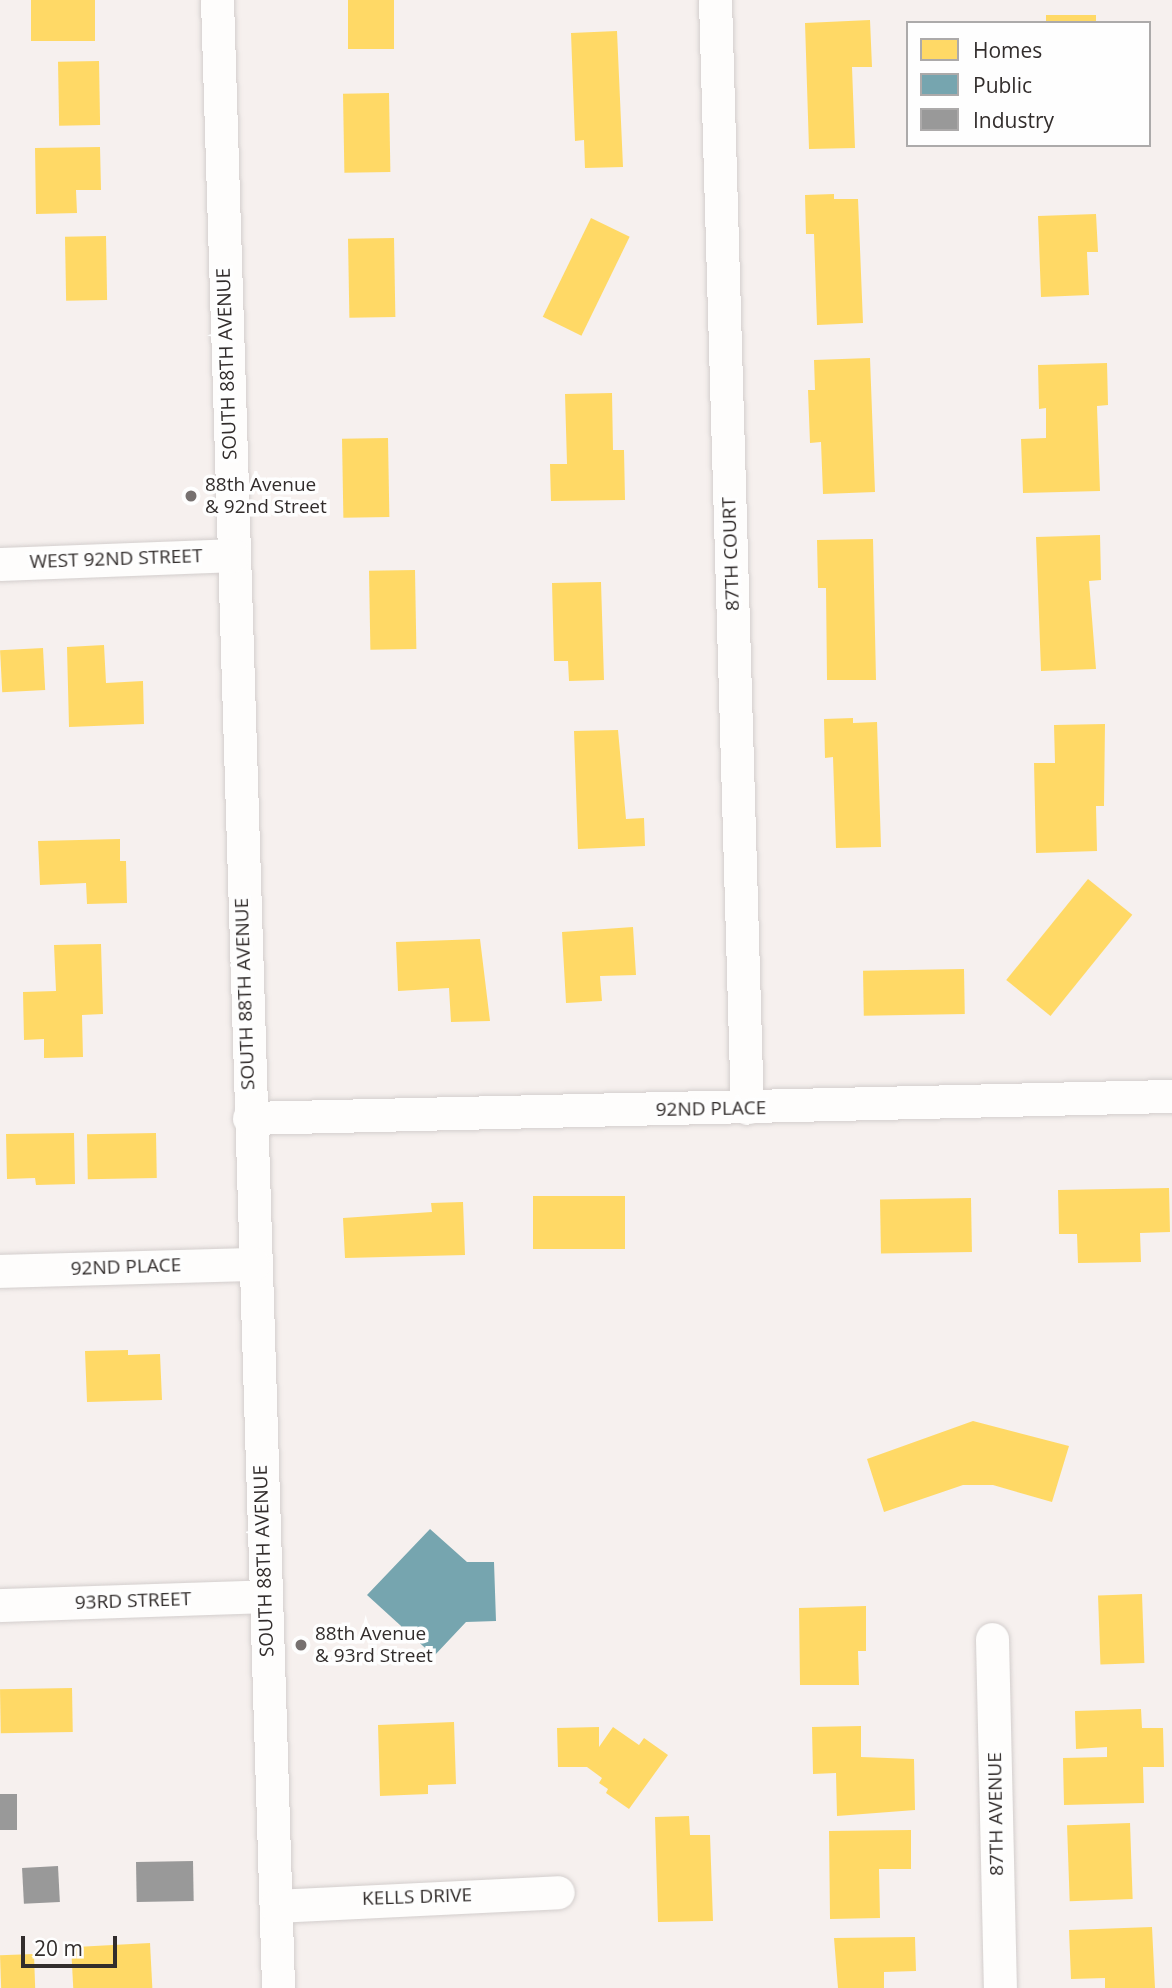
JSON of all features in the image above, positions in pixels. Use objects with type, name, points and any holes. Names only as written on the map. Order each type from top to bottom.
[{"type":"street","name":"SOUTH 88TH AVENUE","points":[[217,0],[253,1264],[278,1988]]},
{"type":"street","name":"87TH COURT","points":[[715,0],[747,1108]]},
{"type":"street","name":"WEST 92ND STREET","points":[[0,564],[233,555]]},
{"type":"street","name":"92ND PLACE","points":[[249,1118],[1172,1096]]},
{"type":"street","name":"92ND PLACE","points":[[0,1271],[253,1264]]},
{"type":"street","name":"93RD STREET","points":[[0,1605],[266,1596]]},
{"type":"street","name":"87TH AVENUE","points":[[992,1639],[1000,1988]]},
{"type":"street","name":"KELLS DRIVE","points":[[276,1906],[558,1892]]},
{"type":"building: Homes","points":[[31,0],[95,0],[95,41],[31,41]]},
{"type":"building: Homes","points":[[348,0],[394,0],[394,49],[348,49]]},
{"type":"building: Homes","points":[[1046,15],[1096,15],[1096,21],[1046,21]]},
{"type":"building: Homes","points":[[870,20],[872,67],[852,67],[855,148],[809,149],[805,23]]},
{"type":"building: Homes","points":[[617,31],[623,167],[585,168],[584,140],[575,141],[571,33]]},
{"type":"building: Homes","points":[[99,61],[100,125],[59,126],[58,62]]},
{"type":"building: Homes","points":[[389,93],[390,172],[344,173],[343,94]]},
{"type":"building: Homes","points":[[100,147],[101,190],[76,190],[77,213],[36,214],[35,148]]},
{"type":"building: Homes","points":[[834,194],[834,199],[858,199],[863,323],[817,325],[814,234],[806,234],[805,195]]},
{"type":"building: Homes","points":[[1096,214],[1098,252],[1087,252],[1089,295],[1041,297],[1038,216]]},
{"type":"building: Homes","points":[[591,218],[630,237],[581,336],[543,317]]},
{"type":"building: Homes","points":[[106,236],[107,300],[66,301],[65,237]]},
{"type":"building: Homes","points":[[394,238],[395,317],[349,318],[348,239]]},
{"type":"building: Homes","points":[[870,358],[875,492],[823,494],[821,442],[810,443],[808,390],[815,390],[814,360]]},
{"type":"building: Homes","points":[[1107,363],[1108,405],[1097,406],[1100,491],[1023,493],[1021,439],[1046,438],[1046,408],[1039,409],[1038,365]]},
{"type":"building: Homes","points":[[612,393],[613,450],[624,450],[625,500],[551,501],[550,464],[567,464],[565,394]]},
{"type":"building: Homes","points":[[388,438],[389,517],[343,518],[342,439]]},
{"type":"building: Homes","points":[[1100,535],[1101,580],[1089,581],[1096,669],[1041,671],[1036,537]]},
{"type":"building: Homes","points":[[873,539],[876,680],[827,680],[826,588],[818,588],[817,540]]},
{"type":"building: Homes","points":[[415,570],[416,649],[370,650],[369,571]]},
{"type":"building: Homes","points":[[601,582],[604,680],[569,681],[568,661],[554,661],[552,583]]},
{"type":"building: Homes","points":[[104,645],[106,683],[143,681],[144,724],[69,727],[67,647]]},
{"type":"building: Homes","points":[[43,648],[45,690],[2,692],[0,650]]},
{"type":"building: Homes","points":[[853,718],[853,723],[877,722],[881,847],[836,848],[833,757],[825,758],[824,719]]},
{"type":"building: Homes","points":[[1105,724],[1104,806],[1096,806],[1097,851],[1036,853],[1034,763],[1055,763],[1054,725]]},
{"type":"building: Homes","points":[[618,730],[626,819],[644,818],[645,846],[578,849],[574,731]]},
{"type":"building: Homes","points":[[120,839],[120,861],[126,861],[127,903],[87,904],[86,883],[40,885],[38,841]]},
{"type":"building: Homes","points":[[1088,879],[1132,915],[1050,1016],[1006,980]]},
{"type":"building: Homes","points":[[633,927],[636,975],[600,976],[602,1001],[566,1003],[562,932]]},
{"type":"building: Homes","points":[[480,939],[490,1021],[451,1022],[449,988],[398,991],[396,942]]},
{"type":"building: Homes","points":[[101,944],[103,1014],[82,1015],[83,1057],[44,1058],[44,1039],[24,1040],[23,992],[56,991],[54,945]]},
{"type":"building: Homes","points":[[964,969],[965,1014],[864,1016],[863,971]]},
{"type":"building: Homes","points":[[74,1133],[75,1184],[36,1185],[35,1178],[7,1179],[6,1134]]},
{"type":"building: Homes","points":[[156,1133],[157,1178],[88,1179],[87,1134]]},
{"type":"building: Homes","points":[[1169,1188],[1170,1232],[1140,1233],[1141,1262],[1078,1263],[1077,1234],[1059,1234],[1058,1190]]},
{"type":"building: Homes","points":[[533,1196],[625,1196],[625,1249],[533,1249]]},
{"type":"building: Homes","points":[[971,1198],[972,1252],[881,1254],[880,1200]]},
{"type":"building: Homes","points":[[463,1202],[465,1255],[345,1258],[343,1218],[432,1212],[431,1203]]},
{"type":"building: Homes","points":[[128,1350],[128,1355],[160,1354],[162,1400],[87,1402],[85,1351]]},
{"type":"building: Homes","points":[[973,1421],[1069,1446],[1052,1502],[993,1485],[963,1485],[884,1512],[867,1459]]},
{"type":"building: Homes","points":[[1142,1594],[1144,1663],[1100,1664],[1098,1596]]},
{"type":"building: Homes","points":[[866,1606],[866,1651],[858,1651],[859,1685],[800,1685],[799,1608]]},
{"type":"building: Homes","points":[[72,1688],[73,1732],[1,1733],[0,1689]]},
{"type":"building: Homes","points":[[1141,1709],[1142,1728],[1163,1728],[1164,1767],[1143,1767],[1144,1803],[1064,1805],[1063,1758],[1107,1757],[1107,1747],[1076,1749],[1075,1711]]},
{"type":"building: Homes","points":[[454,1722],[456,1784],[428,1785],[428,1794],[380,1796],[378,1725]]},
{"type":"building: Homes","points":[[861,1726],[861,1757],[914,1759],[915,1810],[837,1816],[836,1773],[813,1774],[812,1727]]},
{"type":"building: Homes","points":[[599,1727],[599,1747],[613,1727],[639,1745],[644,1738],[668,1755],[629,1809],[606,1793],[608,1789],[599,1783],[602,1778],[587,1767],[558,1767],[557,1728]]},
{"type":"building: Homes","points":[[689,1816],[690,1835],[710,1835],[713,1921],[658,1922],[655,1817]]},
{"type":"building: Homes","points":[[1130,1823],[1133,1899],[1070,1901],[1067,1825]]},
{"type":"building: Homes","points":[[911,1830],[911,1869],[879,1869],[880,1918],[830,1919],[829,1831]]},
{"type":"building: Homes","points":[[1152,1927],[1155,1988],[1105,1988],[1105,1978],[1071,1979],[1069,1930]]},
{"type":"building: Homes","points":[[915,1937],[916,1971],[884,1972],[884,1988],[838,1988],[834,1938]]},
{"type":"building: Homes","points":[[150,1943],[152,1988],[73,1988],[71,1947]]},
{"type":"building: Homes","points":[[34,1954],[35,1988],[1,1988],[0,1955]]},
{"type":"building: Public","points":[[430,1529],[467,1562],[494,1562],[496,1621],[466,1622],[434,1656],[367,1595]]},
{"type":"building: Industry","points":[[0,1794],[17,1794],[17,1830],[0,1830]]},
{"type":"building: Industry","points":[[193,1861],[194,1901],[137,1902],[136,1862]]},
{"type":"building: Industry","points":[[58,1866],[60,1902],[24,1904],[22,1868]]},
{"type":"place","name":"88th Avenue & 92nd Street","points":[[191,496]]},
{"type":"place","name":"88th Avenue & 93rd Street","points":[[301,1645]]}]
